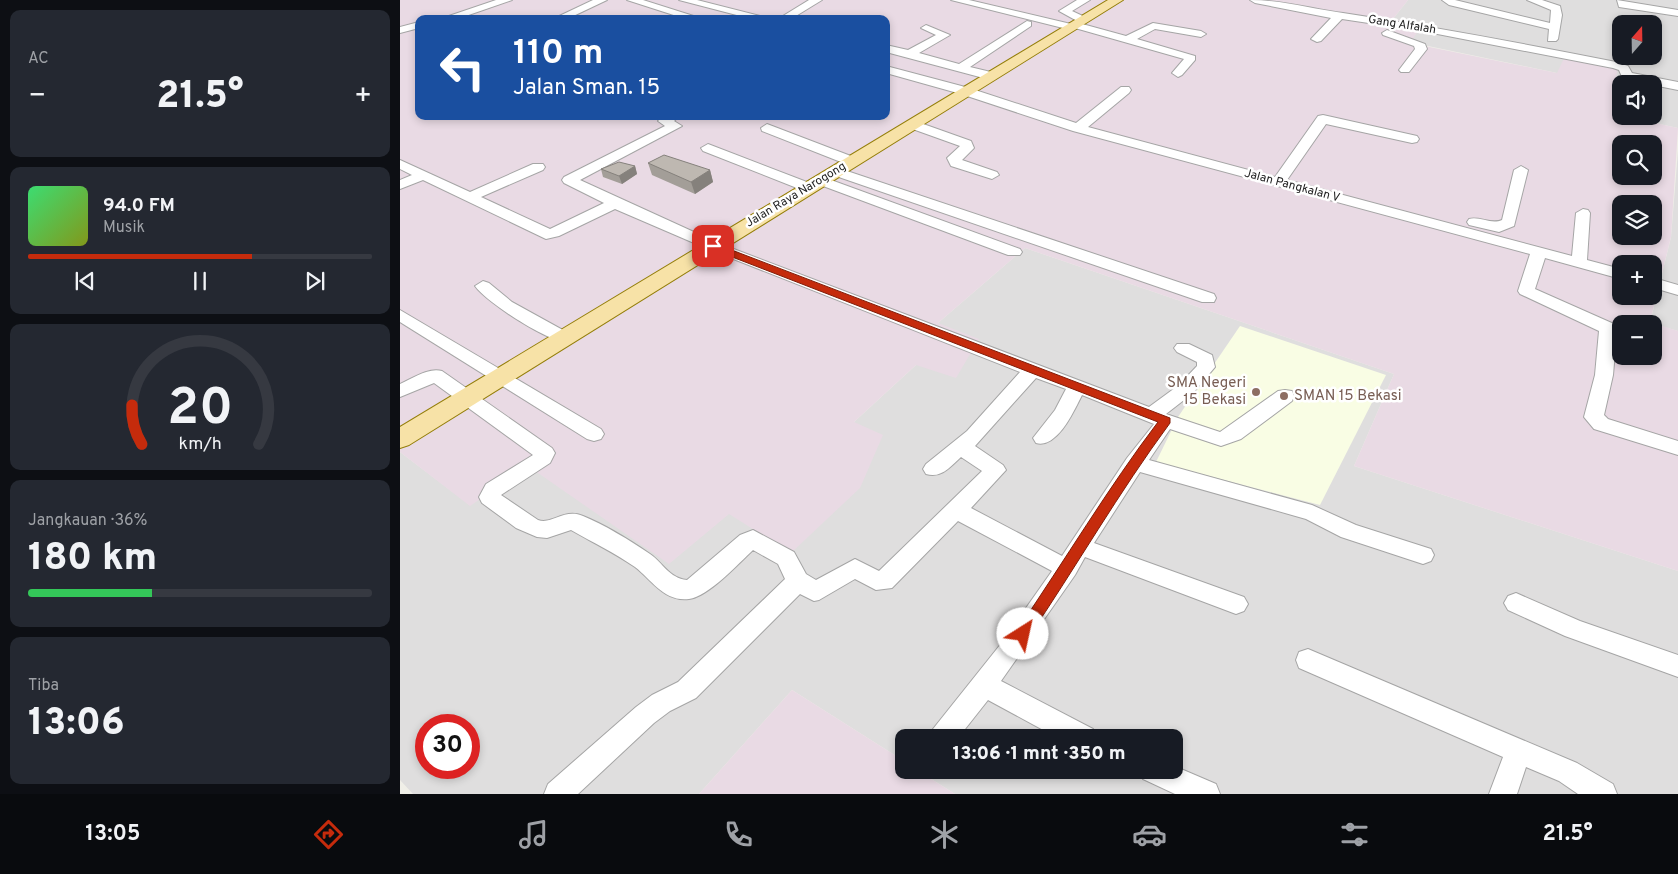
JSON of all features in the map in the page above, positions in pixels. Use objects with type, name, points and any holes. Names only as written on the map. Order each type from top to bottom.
[{"type":"main road","name":"Jalan Raya Narogong","points":[[400,438],[965,91],[1117,0]]},
{"type":"street","points":[[458,15],[507,0]]},
{"type":"street","points":[[567,15],[602,0]]},
{"type":"street","points":[[632,0],[686,15]]},
{"type":"street","points":[[684,0],[750,15]]},
{"type":"street","points":[[790,15],[817,0]]},
{"type":"street","points":[[956,0],[1076,24],[1191,58],[1178,73]]},
{"type":"street","points":[[1076,24],[1064,11],[1084,0]]},
{"type":"street","name":"Gang Alfalah","points":[[1255,0],[1337,19],[1415,27],[1616,65],[1624,68],[1627,76],[1678,86]]},
{"type":"street","points":[[1447,0],[1554,27]]},
{"type":"street","points":[[1532,0],[1556,8],[1557,15],[1548,52]]},
{"type":"street","points":[[1622,0],[1623,5],[1678,13]]},
{"type":"street","points":[[1317,39],[1337,19],[1404,37],[1419,44],[1421,49],[1405,70]]},
{"type":"street","points":[[961,68],[1027,24]]},
{"type":"street","points":[[400,30],[415,26]]},
{"type":"street","points":[[1127,40],[1153,26],[1201,34]]},
{"type":"street","points":[[909,54],[945,35],[926,28]]},
{"type":"street","points":[[890,49],[991,76]]},
{"type":"street","points":[[890,70],[965,91]]},
{"type":"street","points":[[1078,128],[1125,90]]},
{"type":"street","name":"Jalan Pangkalan V","points":[[965,91],[1078,128],[1281,178],[1612,271]]},
{"type":"street","points":[[1412,139],[1323,119],[1281,178],[1499,227],[1509,223],[1521,170]]},
{"type":"street","points":[[666,120],[664,121],[676,126],[569,180],[713,246],[1076,386],[1220,439],[1227,438],[1285,396]]},
{"type":"street","points":[[912,124],[966,144],[967,148],[954,158],[956,163],[992,175]]},
{"type":"street","points":[[766,128],[828,175],[1014,252]]},
{"type":"street","points":[[708,148],[828,175],[1208,298]]},
{"type":"street","points":[[400,164],[546,234],[554,233],[616,203]]},
{"type":"street","points":[[470,197],[538,167]]},
{"type":"street","points":[[400,185],[423,175]]},
{"type":"street","points":[[1579,262],[1583,213]]},
{"type":"street","points":[[1538,252],[1526,292],[1608,328],[1604,375],[1594,417],[1596,420],[1600,424],[1678,448]]},
{"type":"street","points":[[1662,285],[1678,290]]},
{"type":"street","points":[[482,286],[506,306],[564,338]]},
{"type":"street","points":[[400,315],[594,434]]},
{"type":"street","points":[[949,729],[1012,649],[1068,569],[1134,463],[1159,417],[1206,366],[1206,359],[1183,348]]},
{"type":"street","points":[[933,469],[961,448],[1033,369]]},
{"type":"street","points":[[400,391],[436,375],[545,453],[543,458],[490,494],[489,497],[535,528],[545,530],[568,522],[576,522],[643,561],[663,581],[681,590],[689,590],[698,585],[753,538],[786,558],[798,581],[810,589],[819,590],[855,568],[876,582],[884,581],[996,470],[961,448]]},
{"type":"street","points":[[1043,438],[1063,414],[1076,386]]},
{"type":"street","points":[[1134,463],[1312,513],[1349,531],[1423,556]]},
{"type":"street","points":[[956,510],[1068,569]]},
{"type":"street","points":[[1082,547],[1236,604]]},
{"type":"street","points":[[558,794],[645,715],[661,703],[687,690],[798,581]]},
{"type":"street","points":[[1516,603],[1573,629],[1678,666]]},
{"type":"street","points":[[1308,660],[1568,772],[1603,794]]},
{"type":"street","points":[[984,685],[1067,729]]},
{"type":"street","points":[[1504,794],[1518,751]]},
{"type":"street","points":[[1172,779],[1206,794]]},
{"type":"shaded area","points":[[400,0],[1408,0],[1393,19],[1422,25],[1410,43],[1557,73],[1566,54],[1619,65],[1616,75],[1612,75],[1612,125],[1662,125],[1678,128],[1671,237],[1662,273],[1662,255],[1612,255],[1612,305],[1654,305],[1652,315],[1612,315],[1612,365],[1662,365],[1662,326],[1678,331],[1678,571],[1354,466],[1394,374],[1025,248],[938,323],[979,339],[956,378],[916,365],[854,422],[883,435],[860,488],[791,553],[729,514],[669,564],[528,466],[470,506],[400,452]]},
{"type":"shaded area","points":[[1408,0],[1678,0],[1678,128],[1662,125],[1662,75],[1616,75],[1618,66],[1557,73],[1409,42],[1422,26],[1393,19]]},
{"type":"shaded area","points":[[1678,151],[1678,331],[1662,326],[1662,315],[1652,315],[1654,305],[1662,305],[1662,274],[1671,237]]},
{"type":"shaded area","points":[[1025,248],[1394,374],[1354,466],[1678,571],[1678,794],[955,794],[931,779],[1183,779],[1183,729],[895,729],[895,755],[792,690],[699,794],[413,794],[400,780],[400,452],[470,505],[528,466],[729,514],[854,422],[916,365],[938,323]]},
{"type":"shaded area","name":"SMAN 15 Bekasi","points":[[1240,326],[1386,375],[1320,505],[1156,462],[1178,417]]},
{"type":"shaded area","points":[[792,690],[895,755],[895,779],[931,779],[955,794],[699,794]]},
{"type":"building","points":[[664,155],[710,170],[691,182],[648,163]]},
{"type":"building","points":[[619,162],[635,166],[619,176],[601,169]]},
{"type":"place","name":"SMA Negeri 15 Bekasi","points":[[1256,392]]},
{"type":"place","name":"SMAN 15 Bekasi","points":[[1284,396]]},
{"type":"route","points":[[713,246],[1166,420],[1134,463],[1108,507],[1023,634]]}]
